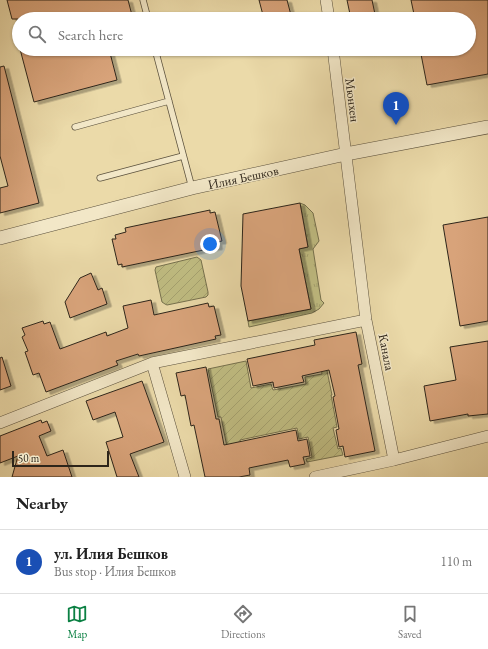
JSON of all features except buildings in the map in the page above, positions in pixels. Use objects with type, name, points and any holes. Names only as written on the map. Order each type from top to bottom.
[{"type":"street","points":[[326,0],[328,12]]},
{"type":"street","name":"Мюнхен","points":[[333,56],[346,154]]},
{"type":"street","name":"Илия Бешков","points":[[0,238],[192,188],[346,154],[488,127]]},
{"type":"street","name":"Канала","points":[[346,154],[366,320],[394,460]]},
{"type":"street","points":[[0,423],[152,363],[366,320]]},
{"type":"street","points":[[152,363],[185,477]]},
{"type":"street","points":[[315,477],[394,460],[488,436]]},
{"type":"lane","points":[[143,0],[146,12]]},
{"type":"lane","points":[[157,56],[192,188]]},
{"type":"lane","points":[[75,127],[169,100]]},
{"type":"lane","points":[[100,178],[184,156]]},
{"type":"green space","points":[[300,203],[305,205],[313,213],[319,241],[313,249],[321,300],[324,303],[319,309],[312,313],[249,327],[248,321],[311,309],[299,249],[308,247]]},
{"type":"green space","points":[[197,257],[201,260],[208,295],[206,297],[167,305],[162,302],[155,270],[156,267]]},
{"type":"green space","points":[[246,361],[251,388],[271,384],[273,390],[306,384],[305,377],[322,374],[321,368],[326,366],[337,427],[333,428],[338,449],[341,448],[343,455],[307,462],[306,459],[312,457],[308,437],[299,439],[297,428],[240,440],[241,444],[227,447],[221,417],[218,417],[208,369]]},
{"type":"place","name":"ул. Илия Бешков","points":[[396,125]]}]
